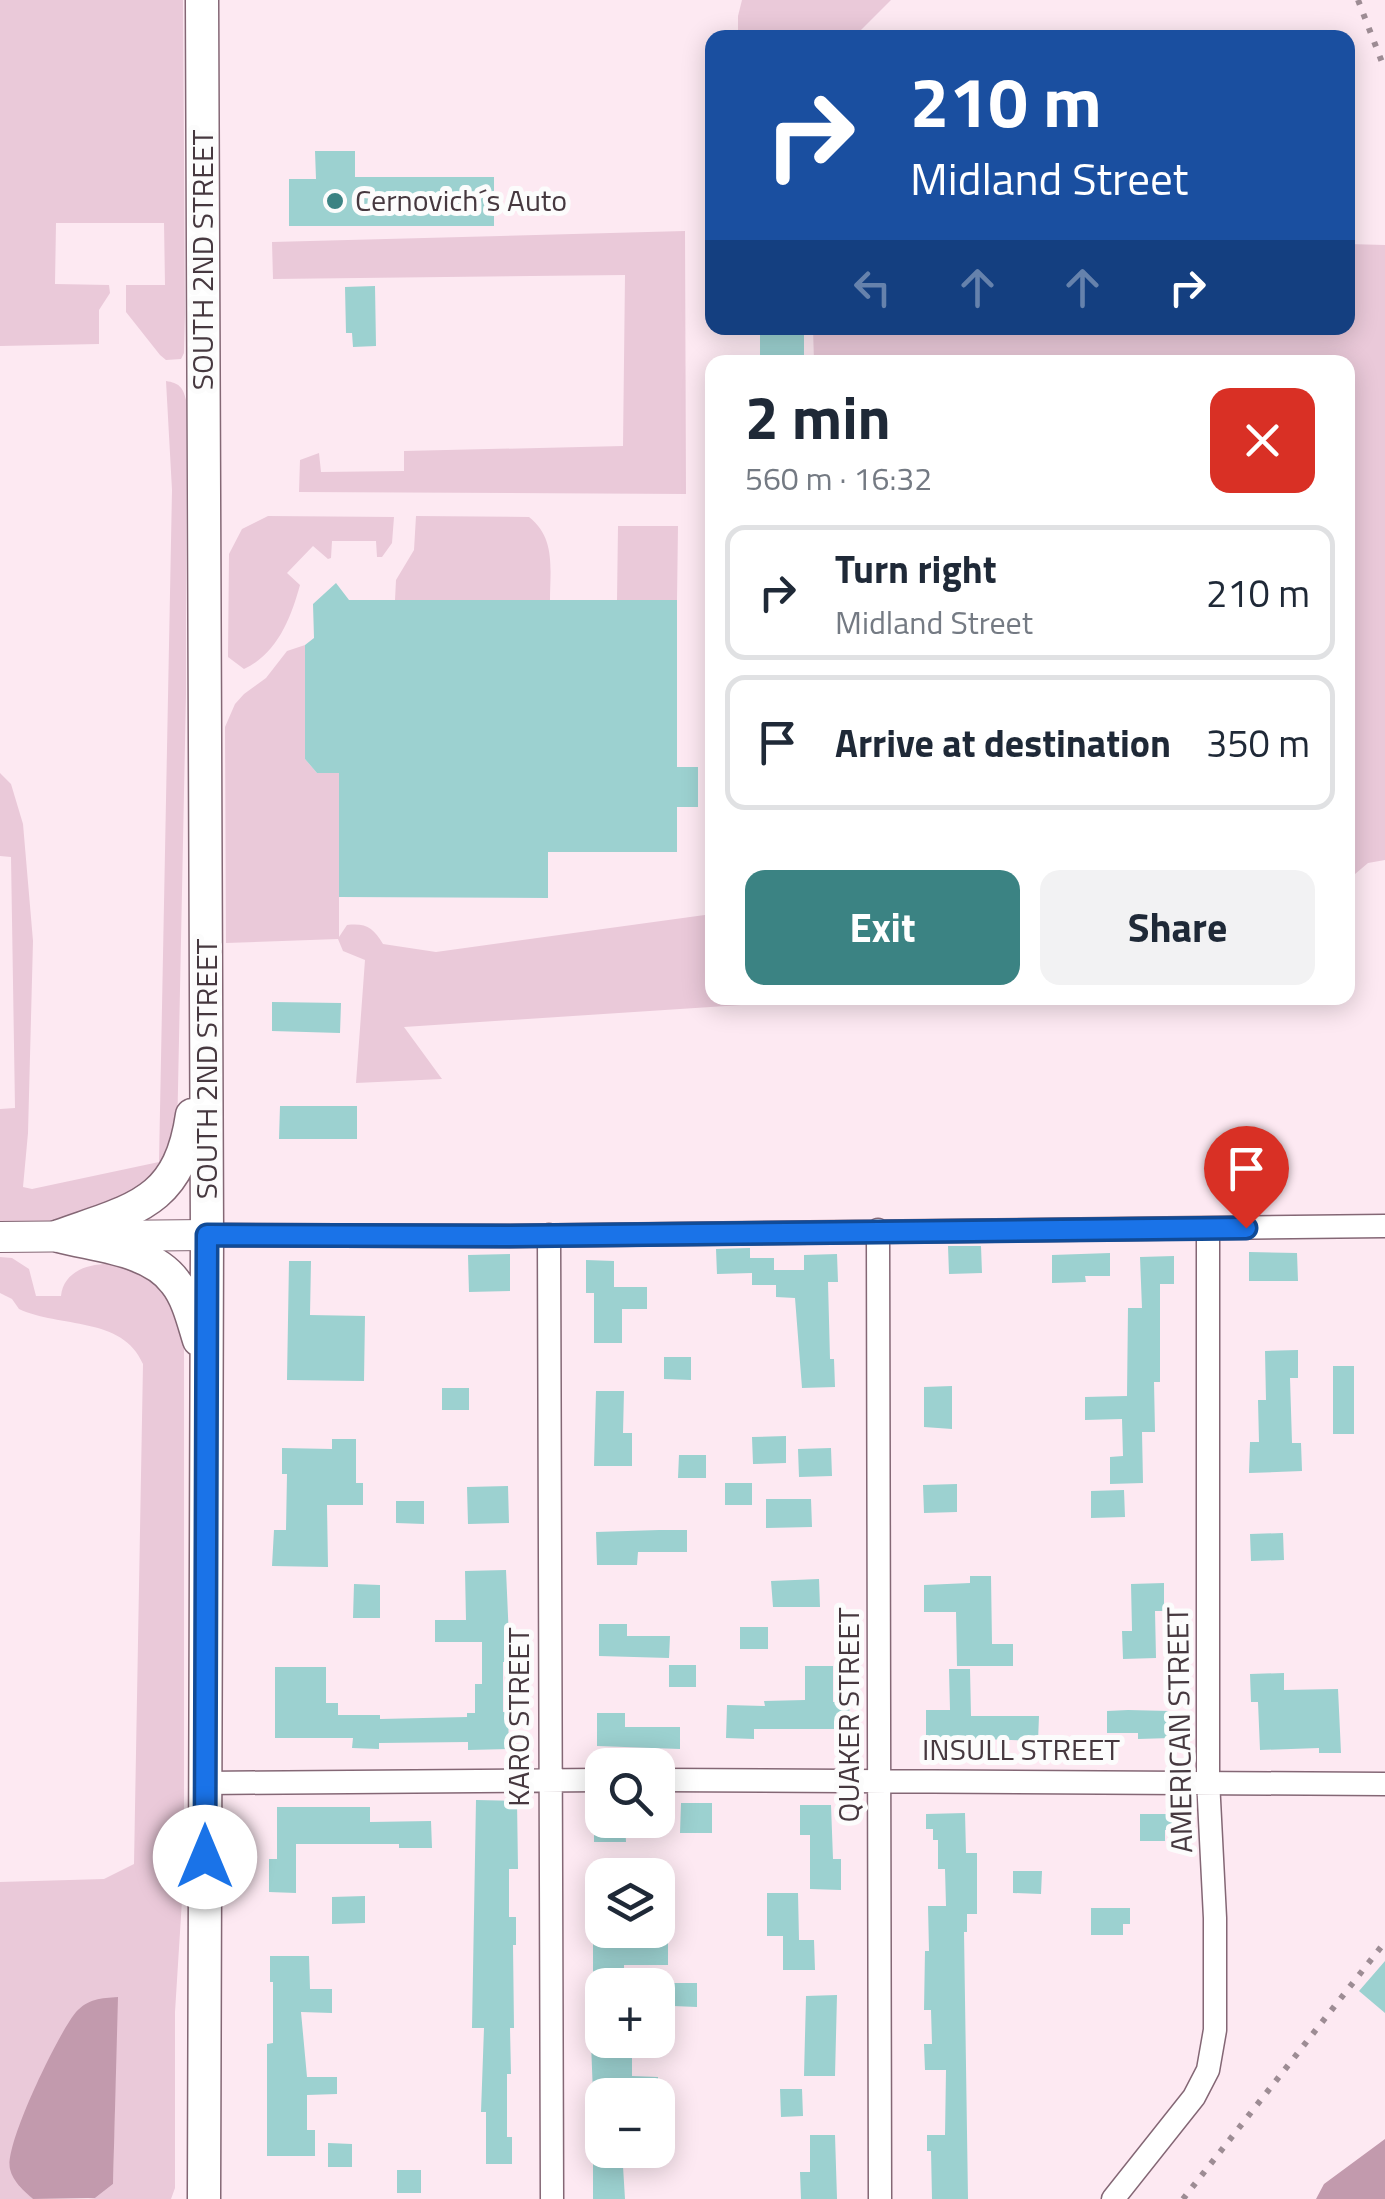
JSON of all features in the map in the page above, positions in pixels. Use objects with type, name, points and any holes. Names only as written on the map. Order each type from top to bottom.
[{"type":"main road","name":"SOUTH 2ND STREET","points":[[202,0],[207,1235],[204,2199]]},
{"type":"main road","points":[[60,1236],[136,1208],[168,1183],[180,1166],[187,1150],[206,1009]]},
{"type":"main road","points":[[60,1236],[142,1258],[161,1268],[176,1282],[188,1304],[207,1365]]},
{"type":"main road","points":[[181,2199],[204,2116]]},
{"type":"street","points":[[0,1236],[549,1236],[1385,1226]]},
{"type":"street","name":"AMERICAN STREET","points":[[1114,2199],[1194,2097],[1214,2048],[1216,1970],[1208,1780],[1208,1228]]},
{"type":"street","name":"QUAKER STREET","points":[[878,1230],[880,2199]]},
{"type":"street","name":"KARO STREET","points":[[549,1236],[552,2199]]},
{"type":"street","points":[[205,1783],[585,1780]]},
{"type":"street","name":"INSULL STREET","points":[[675,1780],[1208,1780],[1385,1784]]},
{"type":"shaded area","points":[[0,0],[183,0],[185,314],[181,359],[166,360],[160,355],[126,312],[126,285],[165,285],[164,223],[56,223],[55,284],[109,285],[110,293],[99,310],[99,344],[0,346]]},
{"type":"shaded area","points":[[742,0],[891,0],[861,30],[738,30]]},
{"type":"shaded area","points":[[685,231],[686,494],[299,492],[300,460],[319,453],[321,472],[404,471],[404,451],[623,446],[625,275],[273,279],[272,242]]},
{"type":"shaded area","points":[[1355,244],[1385,245],[1385,860],[1368,863],[1355,874],[1355,355],[814,355],[813,335],[1355,335]]},
{"type":"shaded area","points":[[166,381],[180,386],[186,400],[186,694],[177,1138],[161,1178],[64,1221],[0,1222],[0,1109],[15,1108],[11,857],[0,856],[0,773],[11,784],[23,824],[33,941],[23,1187],[32,1189],[159,1162],[172,490]]},
{"type":"shaded area","points":[[268,516],[394,517],[392,543],[382,557],[377,557],[376,541],[332,541],[328,559],[313,546],[287,573],[300,585],[281,634],[265,654],[244,669],[228,657],[229,554],[242,529]]},
{"type":"shaded area","points":[[416,516],[529,517],[548,544],[550,600],[395,600],[396,580],[414,550]]},
{"type":"shaded area","points":[[618,526],[678,526],[677,600],[617,600]]},
{"type":"shaded area","points":[[305,645],[305,759],[317,773],[339,773],[339,937],[347,925],[360,925],[372,930],[383,944],[436,952],[705,915],[705,1005],[742,1005],[404,1027],[442,1079],[356,1083],[365,960],[343,951],[338,939],[226,943],[225,727],[235,704],[266,678],[287,651]]},
{"type":"shaded area","points":[[0,1257],[12,1258],[29,1269],[36,1296],[61,1296],[65,1283],[86,1267],[115,1264],[143,1271],[166,1292],[184,1343],[184,1868],[175,2012],[175,2188],[171,2199],[88,2199],[113,2184],[117,1997],[19,2186],[33,2199],[0,2199],[0,1882],[104,1879],[134,1864],[143,1364],[134,1349],[106,1331],[19,1309],[12,1299],[0,1293]]},
{"type":"shaded area","points":[[118,1997],[113,2184],[95,2198],[33,2199],[16,2182],[10,2169],[10,2156],[24,2114],[46,2064],[76,2012],[95,2000]]},
{"type":"shaded area","points":[[1385,2139],[1385,2199],[1316,2199],[1324,2184]]},
{"type":"building","points":[[315,151],[355,151],[355,177],[494,177],[494,226],[289,226],[289,179],[316,179]]},
{"type":"building","points":[[375,286],[376,346],[353,347],[352,333],[346,333],[345,287]]},
{"type":"building","points":[[760,335],[804,335],[804,355],[760,355]]},
{"type":"building","points":[[336,583],[349,600],[677,600],[677,767],[698,767],[698,807],[677,807],[677,852],[548,852],[548,898],[339,897],[339,773],[317,773],[305,759],[305,645],[314,638],[313,604]]},
{"type":"building","points":[[272,1002],[341,1003],[340,1033],[272,1031]]},
{"type":"building","points":[[280,1106],[357,1106],[357,1139],[279,1139]]},
{"type":"building","points":[[948,1246],[981,1246],[982,1273],[949,1274]]},
{"type":"building","points":[[750,1248],[750,1258],[774,1258],[774,1270],[804,1270],[804,1255],[837,1254],[838,1282],[828,1282],[830,1359],[834,1359],[835,1387],[802,1388],[795,1298],[776,1297],[776,1285],[752,1285],[752,1273],[717,1274],[716,1249]]},
{"type":"building","points":[[1249,1252],[1297,1253],[1298,1281],[1249,1281]]},
{"type":"building","points":[[1110,1253],[1110,1276],[1085,1276],[1086,1282],[1052,1283],[1052,1255]]},
{"type":"building","points":[[510,1254],[510,1291],[469,1292],[468,1255]]},
{"type":"building","points":[[1174,1256],[1174,1284],[1160,1284],[1160,1382],[1154,1382],[1155,1432],[1142,1432],[1143,1483],[1110,1484],[1110,1457],[1123,1456],[1122,1419],[1085,1420],[1085,1397],[1127,1396],[1128,1308],[1142,1308],[1140,1257]]},
{"type":"building","points":[[586,1260],[614,1261],[614,1287],[647,1287],[647,1309],[622,1309],[622,1343],[594,1343],[594,1293],[586,1293]]},
{"type":"building","points":[[289,1261],[311,1261],[310,1315],[365,1316],[364,1381],[287,1380]]},
{"type":"building","points":[[1298,1350],[1298,1378],[1290,1378],[1292,1443],[1301,1443],[1302,1471],[1249,1473],[1250,1442],[1259,1442],[1258,1400],[1266,1400],[1265,1351]]},
{"type":"building","points":[[664,1357],[691,1357],[691,1380],[664,1379]]},
{"type":"building","points":[[1333,1366],[1354,1366],[1354,1434],[1333,1434]]},
{"type":"building","points":[[952,1386],[952,1429],[924,1427],[924,1387]]},
{"type":"building","points":[[442,1388],[469,1388],[469,1410],[442,1410]]},
{"type":"building","points":[[596,1391],[624,1391],[623,1433],[632,1433],[632,1466],[594,1466]]},
{"type":"building","points":[[786,1436],[786,1463],[753,1464],[752,1437]]},
{"type":"building","points":[[332,1439],[356,1439],[356,1483],[363,1483],[363,1505],[327,1505],[328,1567],[272,1566],[274,1530],[286,1530],[287,1474],[282,1474],[282,1448],[332,1449]]},
{"type":"building","points":[[831,1448],[832,1476],[799,1477],[798,1449]]},
{"type":"building","points":[[679,1455],[706,1455],[706,1478],[678,1478]]},
{"type":"building","points":[[725,1483],[752,1483],[752,1505],[725,1505]]},
{"type":"building","points":[[957,1484],[957,1512],[924,1513],[923,1485]]},
{"type":"building","points":[[508,1486],[509,1523],[468,1524],[467,1487]]},
{"type":"building","points":[[1124,1490],[1125,1517],[1091,1518],[1091,1491]]},
{"type":"building","points":[[766,1499],[811,1499],[812,1527],[766,1528]]},
{"type":"building","points":[[396,1501],[424,1501],[424,1524],[396,1523]]},
{"type":"building","points":[[687,1530],[687,1552],[638,1552],[637,1565],[597,1565],[596,1532]]},
{"type":"building","points":[[1283,1533],[1284,1560],[1251,1561],[1250,1534]]},
{"type":"building","points":[[506,1570],[510,1662],[503,1662],[503,1712],[508,1712],[509,1749],[468,1750],[468,1742],[379,1743],[379,1749],[352,1748],[353,1738],[275,1738],[275,1667],[326,1667],[326,1703],[338,1703],[338,1715],[380,1715],[380,1719],[467,1717],[467,1713],[475,1713],[475,1684],[482,1684],[482,1642],[435,1642],[435,1620],[466,1620],[465,1571]]},
{"type":"building","points":[[970,1576],[991,1576],[992,1644],[1013,1644],[1013,1666],[957,1666],[956,1612],[924,1612],[924,1585],[970,1583]]},
{"type":"building","points":[[819,1579],[820,1607],[773,1607],[771,1581]]},
{"type":"building","points":[[1164,1583],[1164,1611],[1155,1611],[1156,1658],[1123,1659],[1122,1631],[1132,1631],[1131,1584]]},
{"type":"building","points":[[354,1584],[380,1585],[380,1618],[353,1618]]},
{"type":"building","points":[[599,1624],[627,1624],[627,1636],[670,1636],[669,1658],[599,1656]]},
{"type":"building","points":[[740,1627],[768,1627],[768,1649],[740,1649]]},
{"type":"building","points":[[669,1665],[696,1665],[696,1687],[669,1687]]},
{"type":"building","points":[[805,1666],[833,1666],[833,1702],[849,1701],[850,1729],[754,1729],[754,1739],[726,1738],[727,1705],[765,1706],[764,1701],[805,1700]]},
{"type":"building","points":[[949,1669],[970,1669],[971,1716],[1039,1716],[1038,1741],[926,1737],[926,1710],[950,1710]]},
{"type":"building","points":[[1284,1673],[1284,1690],[1338,1689],[1341,1753],[1319,1753],[1319,1748],[1260,1750],[1258,1702],[1251,1702],[1250,1674]]},
{"type":"building","points":[[1107,1711],[1170,1711],[1171,1738],[1138,1739],[1138,1733],[1107,1733]]},
{"type":"building","points":[[597,1713],[625,1713],[625,1727],[680,1727],[680,1749],[597,1746]]},
{"type":"building","points":[[476,1800],[517,1801],[518,1869],[509,1869],[509,1917],[516,1917],[514,2028],[510,2028],[511,2074],[507,2074],[507,2137],[512,2137],[512,2164],[486,2164],[486,2112],[481,2112],[484,2028],[472,2028]]},
{"type":"building","points":[[681,1803],[712,1803],[712,1833],[680,1833]]},
{"type":"building","points":[[800,1805],[831,1805],[833,1859],[841,1859],[841,1890],[810,1889],[810,1835],[800,1835]]},
{"type":"building","points":[[277,1807],[370,1807],[370,1822],[431,1821],[432,1848],[399,1848],[399,1844],[296,1844],[296,1893],[269,1892],[269,1859],[277,1859]]},
{"type":"building","points":[[965,1813],[966,1853],[977,1853],[977,1914],[967,1914],[964,1932],[968,2199],[932,2199],[927,2135],[945,2135],[946,2070],[925,2070],[924,2044],[932,2044],[931,2010],[924,2010],[925,1951],[929,1951],[928,1906],[946,1906],[945,1869],[938,1869],[938,1840],[933,1840],[933,1829],[926,1829],[926,1814]]},
{"type":"building","points":[[1140,1814],[1172,1814],[1172,1830],[1165,1830],[1165,1841],[1140,1841]]},
{"type":"building","points":[[594,1838],[626,1838],[626,1842],[594,1842]]},
{"type":"building","points":[[1013,1871],[1042,1871],[1041,1894],[1013,1893]]},
{"type":"building","points":[[767,1893],[798,1893],[799,1940],[814,1940],[815,1970],[783,1970],[783,1936],[767,1936]]},
{"type":"building","points":[[365,1896],[365,1923],[332,1924],[332,1897]]},
{"type":"building","points":[[1091,1908],[1130,1908],[1130,1924],[1123,1924],[1123,1935],[1091,1935]]},
{"type":"building","points":[[593,1948],[668,1948],[668,1965],[593,1968]]},
{"type":"building","points":[[270,1956],[309,1956],[310,1989],[332,1989],[332,2013],[301,2012],[307,2077],[337,2077],[337,2094],[307,2095],[307,2130],[315,2130],[315,2156],[267,2156],[267,2044],[273,2043]]},
{"type":"building","points":[[1385,1961],[1385,2013],[1359,1991]]},
{"type":"building","points":[[675,1983],[697,1983],[697,2007],[675,2006]]},
{"type":"building","points":[[837,1995],[835,2076],[804,2076],[806,1996]]},
{"type":"building","points":[[592,2058],[632,2058],[632,2076],[658,2077],[658,2078],[592,2078]]},
{"type":"building","points":[[780,2089],[802,2089],[803,2116],[781,2117]]},
{"type":"building","points":[[810,2135],[835,2135],[837,2199],[801,2199],[800,2172],[810,2172]]},
{"type":"building","points":[[328,2143],[352,2144],[352,2167],[328,2167]]},
{"type":"building","points":[[593,2168],[623,2168],[625,2199],[593,2199]]},
{"type":"building","points":[[397,2170],[421,2170],[421,2193],[397,2193]]},
{"type":"railway","points":[[1358,0],[1385,70]]},
{"type":"railway","points":[[1183,2199],[1385,1942]]},
{"type":"place","name":"Cernovich´s Auto","points":[[335,201]]},
{"type":"route","points":[[205,1857],[207,1235],[510,1236],[1246,1228]]}]
